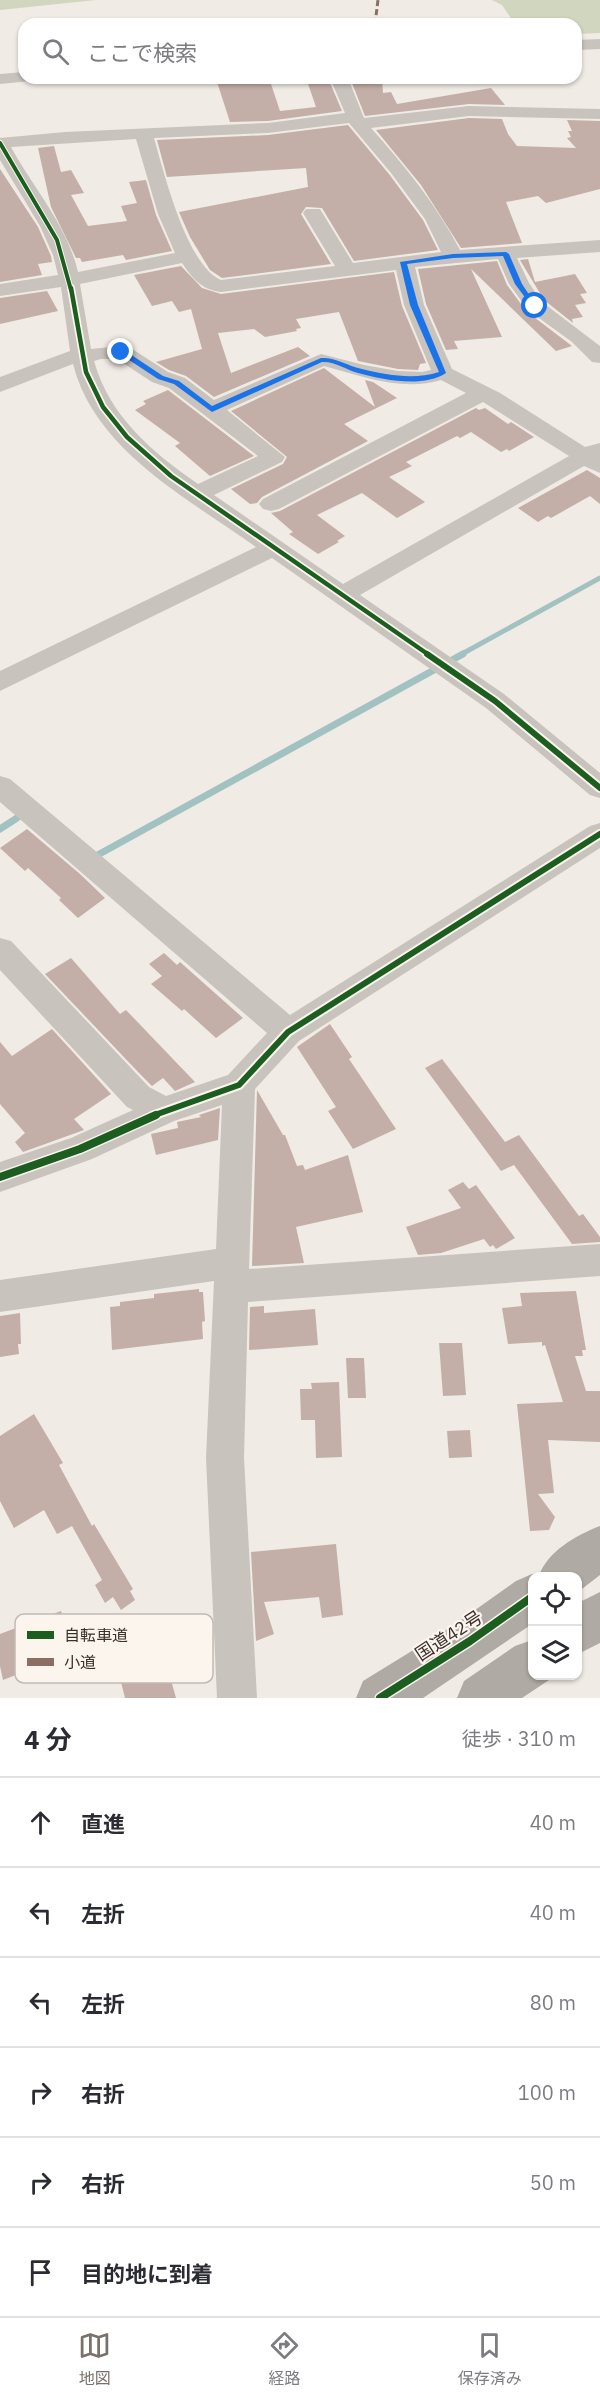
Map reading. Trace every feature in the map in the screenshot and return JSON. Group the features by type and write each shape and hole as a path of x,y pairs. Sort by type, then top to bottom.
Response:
{"highway":[{"path":"567,1572 600,1548"},
{"name":"国道42号","path":"380,1698 470,1641 528,1600"},
{"path":"582,1628 600,1615"},
{"path":"481,1698 528,1666"}],"street":[{"path":"582,45 600,44"},
{"path":"0,79 18,78"},
{"path":"341,84 356,120 398,169 428,211 453,256"},
{"path":"600,114 469,111 267,128 143,133 0,143 51,228 63,256 82,356 94,392 123,433 159,468 495,701 600,789"},
{"path":"143,133 164,206 188,255 203,277 211,284 221,287 453,256 600,246"},
{"path":"313,213 348,271"},
{"path":"506,254 519,284 535,306 579,338 600,357"},
{"path":"0,290 69,279 188,255"},
{"path":"404,262 414,305 443,373 483,393 595,457"},
{"path":"0,385 82,356 121,352 160,377 177,383 274,457 196,494"},
{"path":"212,409 321,360 398,378 423,379 443,373"},
{"path":"271,504 483,393"},
{"path":"342,595 595,457"},
{"path":"0,682 273,548"},
{"path":"0,786 288,1032"},
{"path":"5,1167 80,1149 164,1111 238,1085 288,1032 600,834"},
{"path":"0,950 138,1096 164,1111"},
{"path":"237,1698 225,1458 238,1085"},
{"path":"0,1296 232,1275 600,1260"}],"green space":[{"path":"0,0 96,0 0,10"},
{"path":"492,0 600,0 600,33 582,34 582,18 511,18 502,5"}],"building":[{"path":"218,84 271,84 280,111 316,107 308,84 331,84 342,111 268,121 230,122"},
{"path":"352,84 382,84 383,93 391,92 397,104 491,88 505,105 469,104 365,116"},
{"path":"469,118 502,119 508,134 517,146 576,148 567,138 571,137 568,131 572,131 567,120 600,121 600,189 546,203 538,196 506,202 522,243 461,248 421,185 376,130"},
{"path":"348,125 389,174 423,220 438,250 354,261 322,208 306,207 301,214 331,264 222,278 210,270 190,237 179,212 308,187 306,168 167,177 157,140 268,135"},
{"path":"54,146 61,172 71,170 84,193 71,195 88,226 127,221 121,206 137,203 129,182 146,180 156,215 172,251 126,260 123,255 82,262 80,258 76,258 51,207 38,148"},
{"path":"0,169 38,227 51,256 52,262 38,264 42,275 0,282"},
{"path":"528,259 535,282 575,274 587,293 580,294 586,303 575,305 583,317 572,319 573,323 544,300 520,260"},
{"path":"497,261 507,285 526,311 572,346 556,351 471,269 502,337 454,341 458,349 446,350 426,304 418,269"},
{"path":"181,266 202,288 221,294 394,272 402,306 426,363 420,364 418,370 398,369 358,361 339,312 296,319 301,328 296,329 297,331 265,337 254,329 218,333 231,373 298,347 310,356 214,397 186,376 156,362 202,349 191,309 179,312 172,301 152,306 134,275"},
{"path":"47,291 58,311 0,324 0,298"},
{"path":"324,368 375,407 365,380 373,382 397,398 344,424 368,441 262,497 257,503 250,504 231,489 283,464 287,457 231,411"},
{"path":"168,390 254,456 210,476 175,446 180,443 135,410 146,404 143,401"},
{"path":"476,408 479,410 485,408 508,424 511,422 534,437 509,451 507,449 501,452 471,432 460,438 457,436 406,462 412,466 389,477 425,502 397,518 362,493 317,515 345,536 318,554 289,534 293,532 271,513 280,511"},
{"path":"587,470 600,478 600,504 590,496 551,518 548,516 538,522 518,508"},
{"path":"27,829 105,898 78,918 59,900 61,898 28,868 25,871 0,848"},
{"path":"164,953 177,965 180,962 243,1018 216,1038 184,1009 182,1011 151,984 162,976 149,964"},
{"path":"71,958 120,1014 126,1010 195,1082 175,1091 163,1078 152,1086 140,1074 45,974"},
{"path":"330,1024 352,1057 349,1059 396,1129 353,1149 328,1111 336,1107 297,1047"},
{"path":"52,1029 111,1094 74,1119 84,1130 23,1152 15,1142 25,1133 0,1104 0,1042 12,1056"},
{"path":"442,1059 505,1142 519,1135 579,1216 583,1214 600,1237 600,1242 572,1244 514,1165 501,1171 425,1068"},
{"path":"257,1090 285,1135 297,1166 303,1165 305,1170 348,1155 363,1212 296,1227 304,1263 252,1266"},
{"path":"220,1108 218,1140 156,1155 151,1134 178,1128 177,1122 201,1117 199,1115"},
{"path":"463,1182 469,1189 476,1185 515,1238 496,1249 493,1245 490,1247 484,1239 441,1253 418,1255 406,1227 461,1208 448,1190"},
{"path":"199,1289 199,1292 203,1292 205,1321 202,1322 203,1339 112,1350 110,1307 120,1306 120,1302 154,1298 154,1294"},
{"path":"576,1291 586,1350 582,1350 583,1356 575,1356 586,1391 600,1391 600,1442 548,1440 554,1493 538,1494 555,1517 549,1530 530,1531 517,1404 563,1402 545,1345 542,1346 542,1342 508,1344 502,1308 522,1306 520,1293"},
{"path":"264,1306 264,1313 315,1309 318,1345 249,1350 250,1307"},
{"path":"20,1313 19,1354 0,1357 0,1316"},
{"path":"439,1343 462,1343 466,1395 443,1396"},
{"path":"346,1358 364,1358 366,1398 348,1398"},
{"path":"339,1382 342,1457 316,1458 315,1420 301,1420 300,1389 312,1389 311,1383"},
{"path":"34,1414 63,1463 59,1465 92,1526 94,1524 133,1589 130,1591 135,1600 121,1610 113,1597 105,1603 95,1585 102,1580 72,1526 57,1534 44,1510 14,1528 0,1501 0,1436"},
{"path":"470,1430 472,1457 449,1458 447,1431"},
{"path":"336,1544 343,1615 322,1618 319,1597 264,1602 274,1634 256,1641 251,1552"},
{"path":"15,1628 15,1675 3,1680 0,1666 0,1634"},
{"path":"121,1683 172,1683 176,1698 125,1698"}],"waterway":[{"path":"460,655 600,578"},
{"path":"94,857 463,654"},
{"path":"0,829 17,818"}],"marked path":[{"path":"376,18 378,0"}],"cycle path":[{"path":"0,143 57,240 69,279 86,372 103,407 127,437 171,476 495,701 600,788"},
{"path":"0,1177 80,1149 164,1111 239,1085 288,1032 600,834"},
{"path":"380,1698 470,1641 528,1600"}],"route":[{"path":"121,352 160,377 177,383 212,409 321,360 398,378 423,379 443,373 414,305 404,262 453,256 506,254 511,270 535,306"}]}
